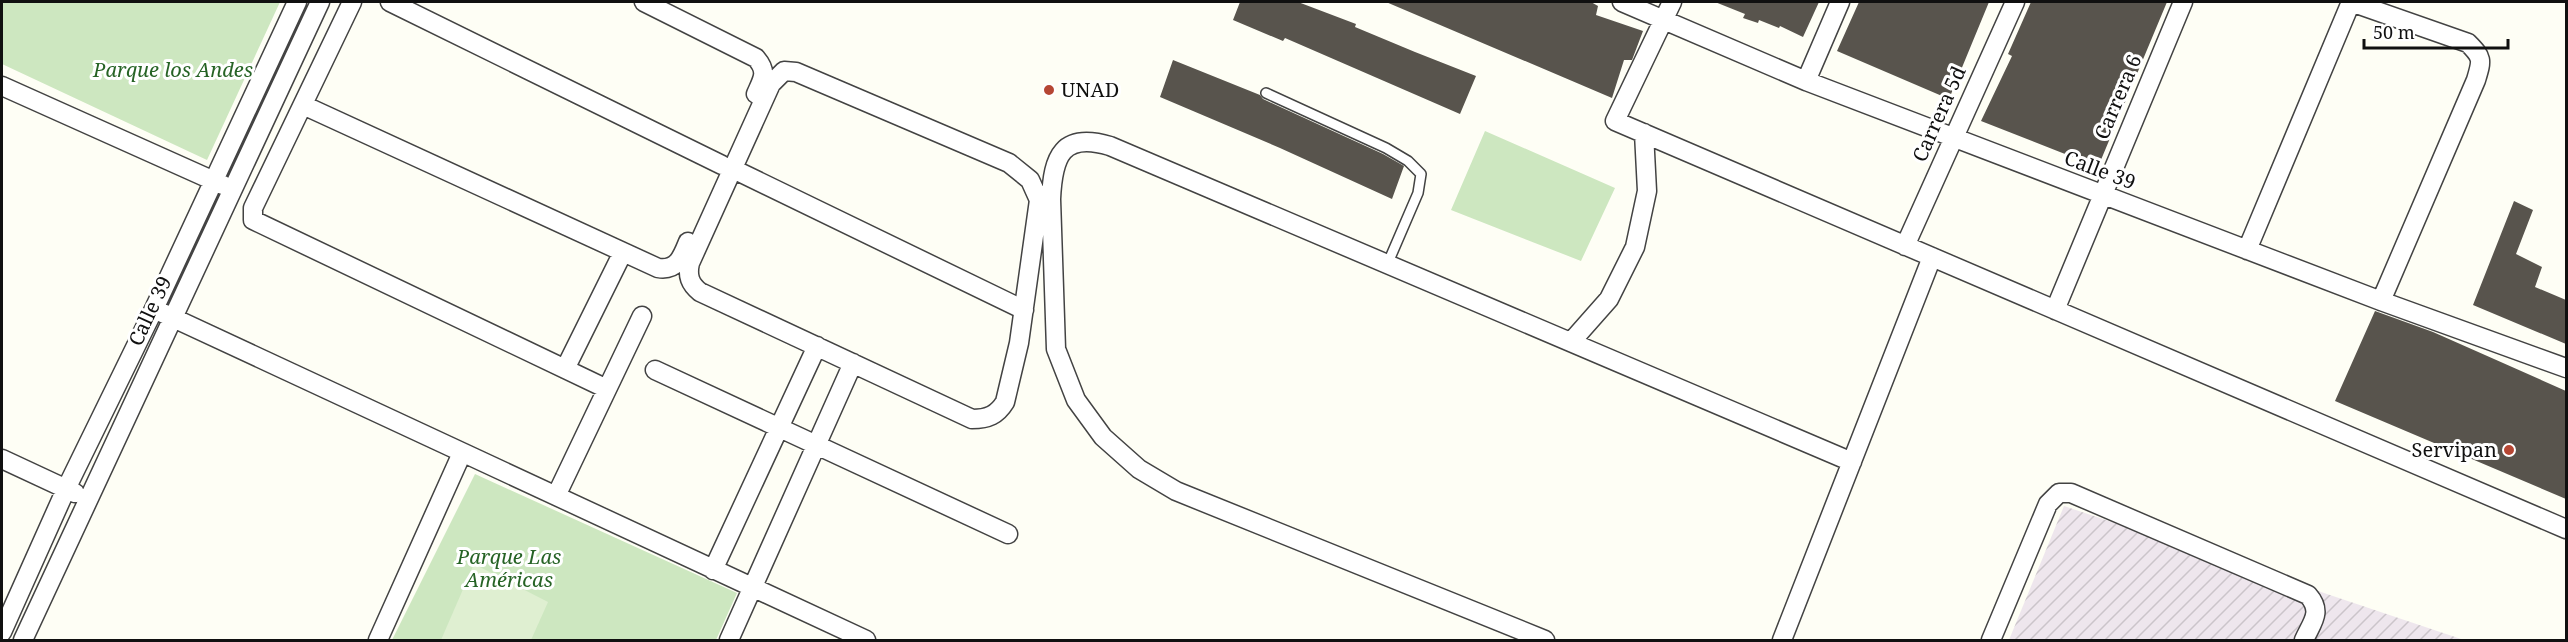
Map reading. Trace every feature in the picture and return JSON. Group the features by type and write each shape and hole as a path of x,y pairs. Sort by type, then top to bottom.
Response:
{"street":[{"name":"Calle 39","path":"2,632 66,489 154,309 297,2"},
{"name":"Calle 39","path":"22,640 320,2"},
{"path":"352,2 252,208 253,220 607,389"},
{"path":"390,2 1024,310"},
{"path":"303,105 657,268 672,267 683,252 728,167 771,84 784,71 796,72 1009,163 1030,180 1039,200 1019,343 1005,402 1000,410 991,417 972,419 700,292 693,286 689,277 690,262 728,167 760,85 764,76 763,67 756,58 644,2"},
{"name":"Calle 39","path":"1622,2 1806,81 2381,301 2566,368"},
{"path":"1672,2 1615,121 2566,529"},
{"path":"1806,81 1840,2"},
{"name":"Carrera 5d","path":"1905,246 2015,2"},
{"name":"Carrera 6","path":"2055,310 2183,2"},
{"path":"2247,250 2351,2 2468,43 2479,54 2481,62 2476,80 2381,301"},
{"path":"2,86 233,189"},
{"path":"1571,342 1609,299 1635,247 1647,191 1647,146 1644,133"},
{"path":"1545,640 1176,491 1138,469 1102,437 1076,400 1056,349 1051,199 1052,178 1058,156 1063,149 1074,142 1093,141 1110,146 1852,462"},
{"path":"565,369 623,252"},
{"path":"1782,640 1932,257"},
{"path":"154,309 866,640"},
{"path":"556,496 642,316"},
{"path":"713,570 817,346"},
{"path":"729,640 853,363"},
{"path":"655,370 1008,534"},
{"path":"378,640 462,453"},
{"path":"2,459 88,499"},
{"path":"1991,640 2048,504 2059,493 2071,493 2308,595 2316,603 2316,613 2304,640"}],"lane":[{"path":"1266,93 1386,148 1408,161 1422,174 1419,193 1386,265"}],"shaded area":[{"path":"2064,506 2464,640 2009,640"}],"green space":[{"name":"Parque los Andes","path":"2,2 280,2 207,160 2,64"},
{"path":"1485,131 1615,188 1581,261 1451,210"},
{"name":"Parque Las Américas","path":"475,474 737,593 716,640 392,640"},
{"path":"474,564 548,602 531,640 441,640"}],"building":[{"path":"1240,2 1298,2 1356,24 1355,27 1476,76 1460,114 1285,38 1283,41 1233,20"},
{"path":"1386,2 1591,2 1598,6 1596,15 1643,31 1632,60 1624,60 1612,98"},
{"path":"1715,2 1819,2 1803,37 1780,26 1779,28 1759,20 1758,23 1743,18 1745,14"},
{"path":"1859,2 1989,2 1949,99 1837,51"},
{"path":"2031,2 2167,2 2098,167 1981,121 2012,56 2008,54"},
{"path":"1173,60 1260,95 1263,99 1383,154 1404,166 1392,199 1160,97"},
{"path":"2514,201 2533,210 2516,254 2542,267 2535,287 2566,300 2566,344 2473,305"},
{"name":"Servipan","path":"2375,311 2433,332 2566,391 2566,499 2335,401"}],"place":[{"name":"UNAD","path":"1049,90"},
{"name":"Servipan","path":"2509,450"}]}
